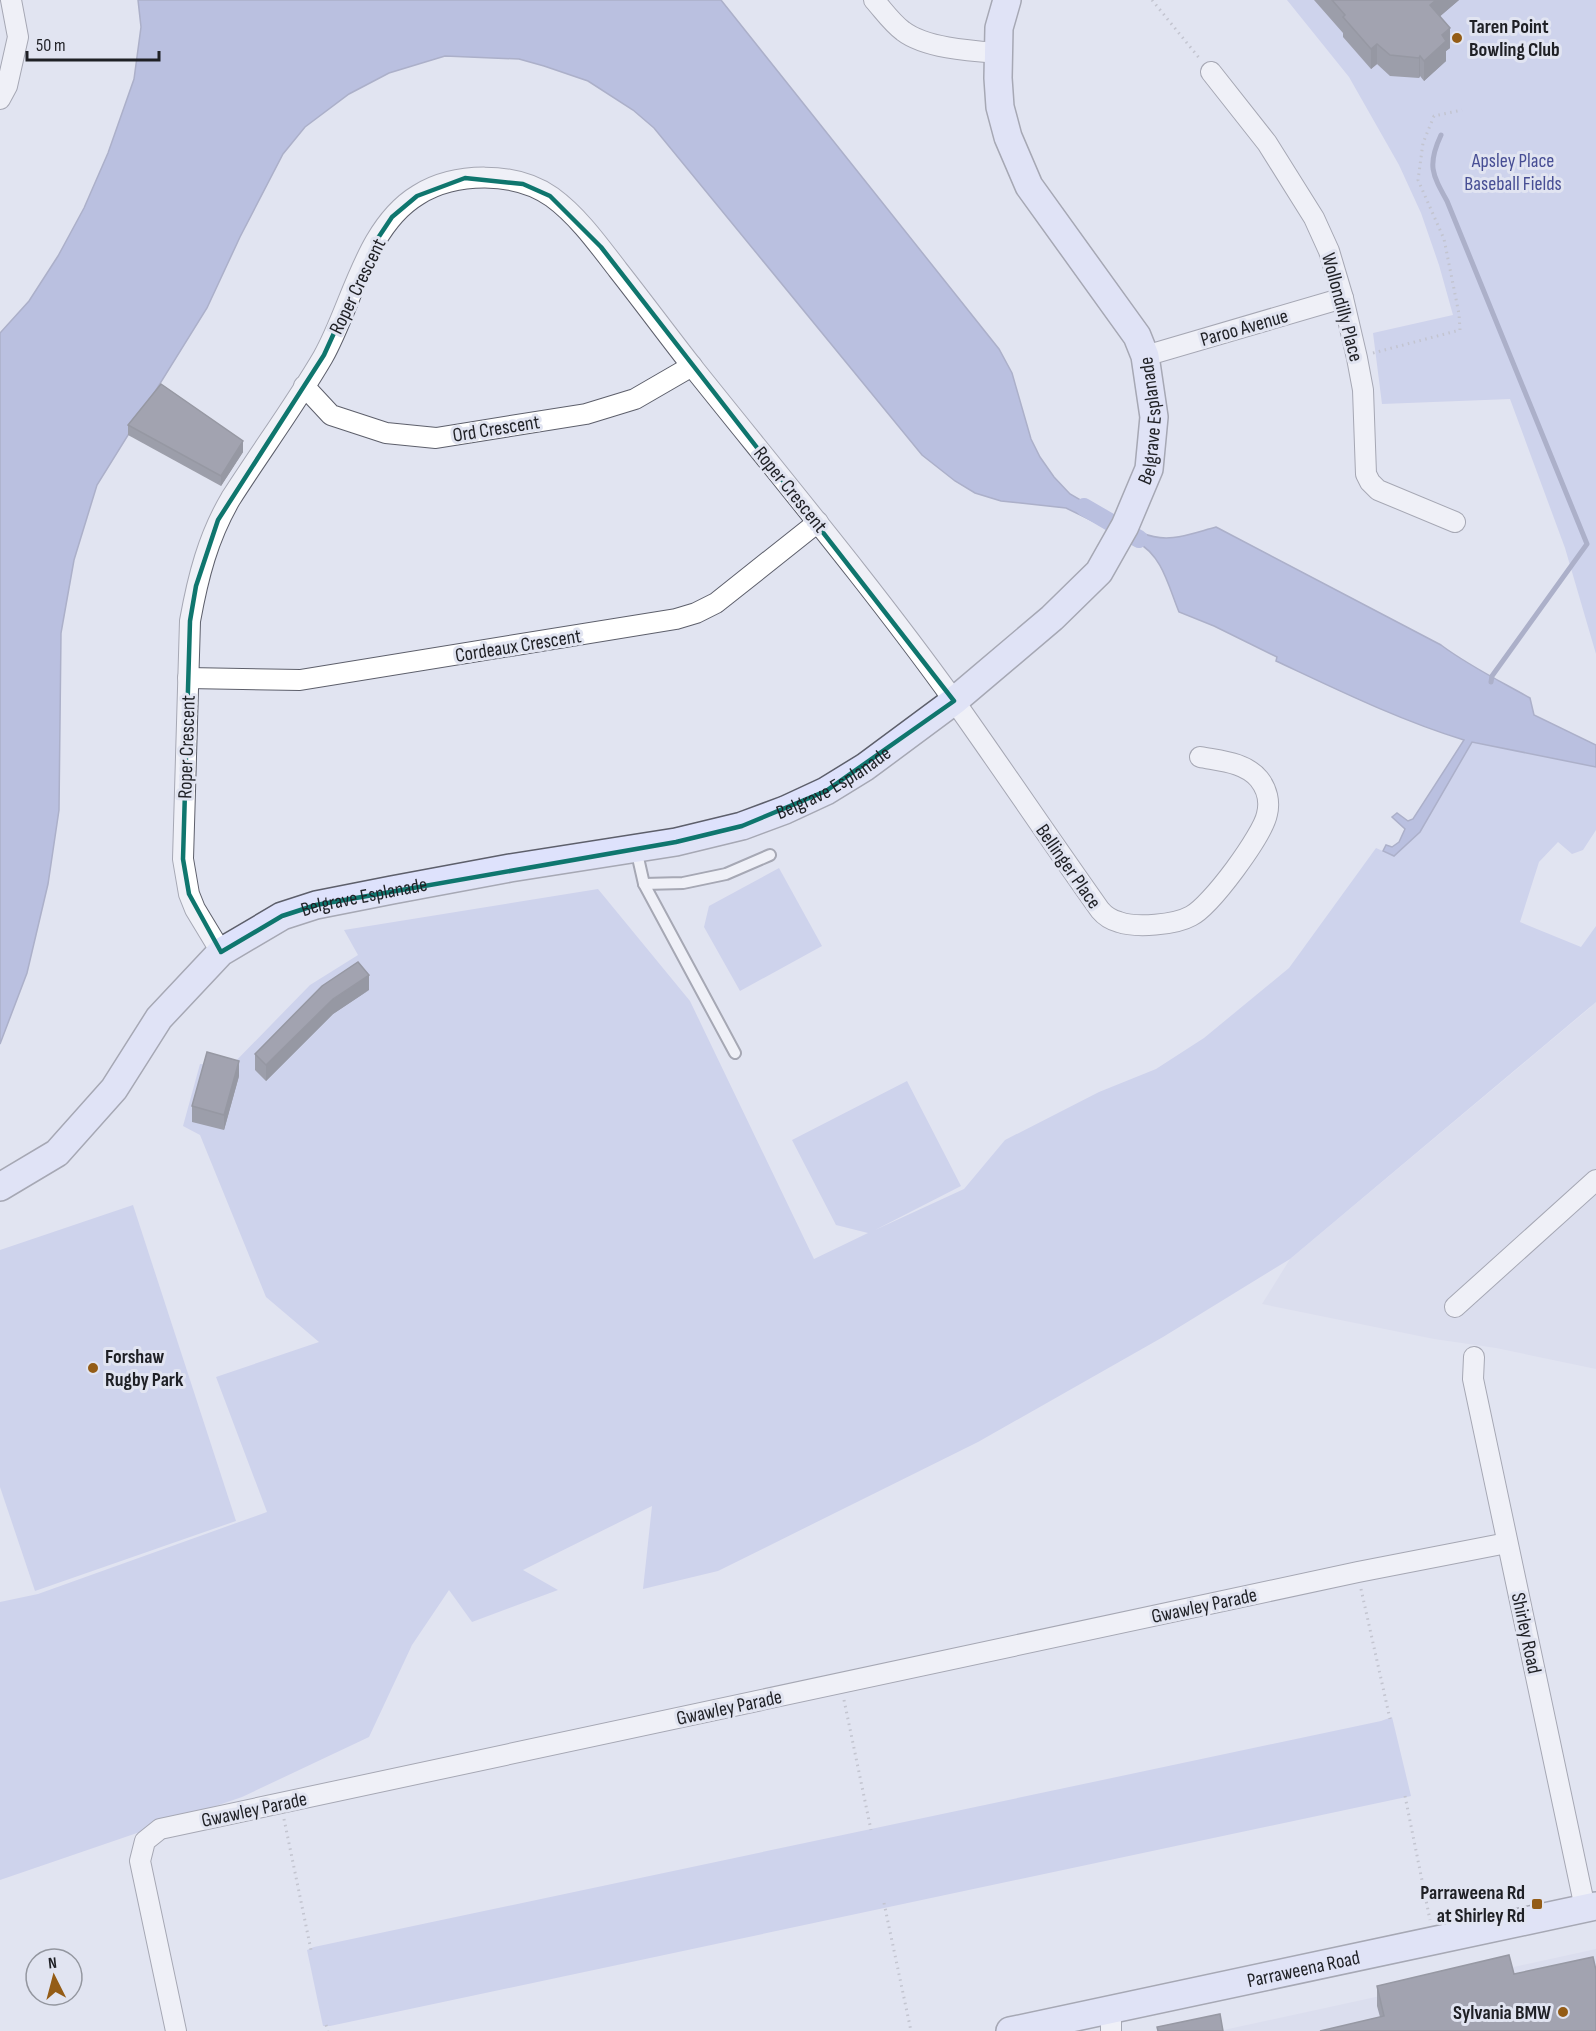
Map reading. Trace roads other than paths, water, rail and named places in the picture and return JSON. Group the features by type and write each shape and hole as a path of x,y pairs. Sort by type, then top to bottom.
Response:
{"street":[{"path":"0,99 7,86 18,38 11,0"},
{"path":"874,0 903,32 940,46 998,53"},
{"name":"Belgrave Esplanade","path":"0,1187 57,1153 114,1089 159,1018 221,952 282,916 316,905 510,868 676,842 731,828 785,810 826,791 865,766 954,701 1052,618 1099,572 1122,530 1149,469 1154,417 1145,356 1137,336 1026,178 1008,137 1000,106 998,53 999,28 1007,0"},
{"name":"Wollondilly Place","path":"1210,72 1267,142 1314,218 1329,251 1343,298 1363,390 1366,474 1370,483 1378,490 1455,522"},
{"name":"Roper Crescent","path":"221,952 195,909 189,894 183,859 190,621 196,586 206,551 218,520 324,355 376,241 392,218 417,196 441,185 465,178 494,178 524,184 550,196 575,218 601,247 692,366 818,522 954,701"},
{"name":"Paroo Avenue","path":"1145,356 1343,298"},
{"name":"Ord Crescent","path":"304,386 331,415 386,433 436,438 586,414 635,399 692,366"},
{"name":"Cordeaux Crescent","path":"188,678 300,680 676,619 696,613 716,603 818,522"},
{"name":"Bellinger Place","path":"954,701 1100,910 1116,922 1130,925 1176,921 1201,910 1232,874 1267,817 1269,806 1264,787 1250,771 1230,763 1200,757"},
{"path":"1455,1307 1596,1180"},
{"name":"Shirley Road","path":"1474,1357 1473,1379 1507,1542 1591,1907"},
{"name":"Gwawley Parade","path":"176,2031 140,1861 145,1841 160,1829 1507,1542"},
{"name":"Parraweena Road","path":"1010,2031 1111,2020 1434,1940 1591,1907"}],"lane":[{"path":"636,849 644,884 735,1053"},
{"path":"644,884 683,883 726,874 770,855"}],"waterway":[{"path":"1441,135 1434,154 1435,176 1587,544 1492,676 1491,682"},
{"path":"1084,507 1139,539"}],"place":[{"name":"Taren Point Bowling Club","path":"1457,38"},
{"name":"Forshaw Rugby Park","path":"93,1368"},
{"name":"Parraweena Rd at Shirley Rd","path":"1537,1904"},
{"name":"Sylvania BMW","path":"1563,2012"}],"park label":[{"name":"Apsley Place Baseball Fields","path":"1513,172"}]}
